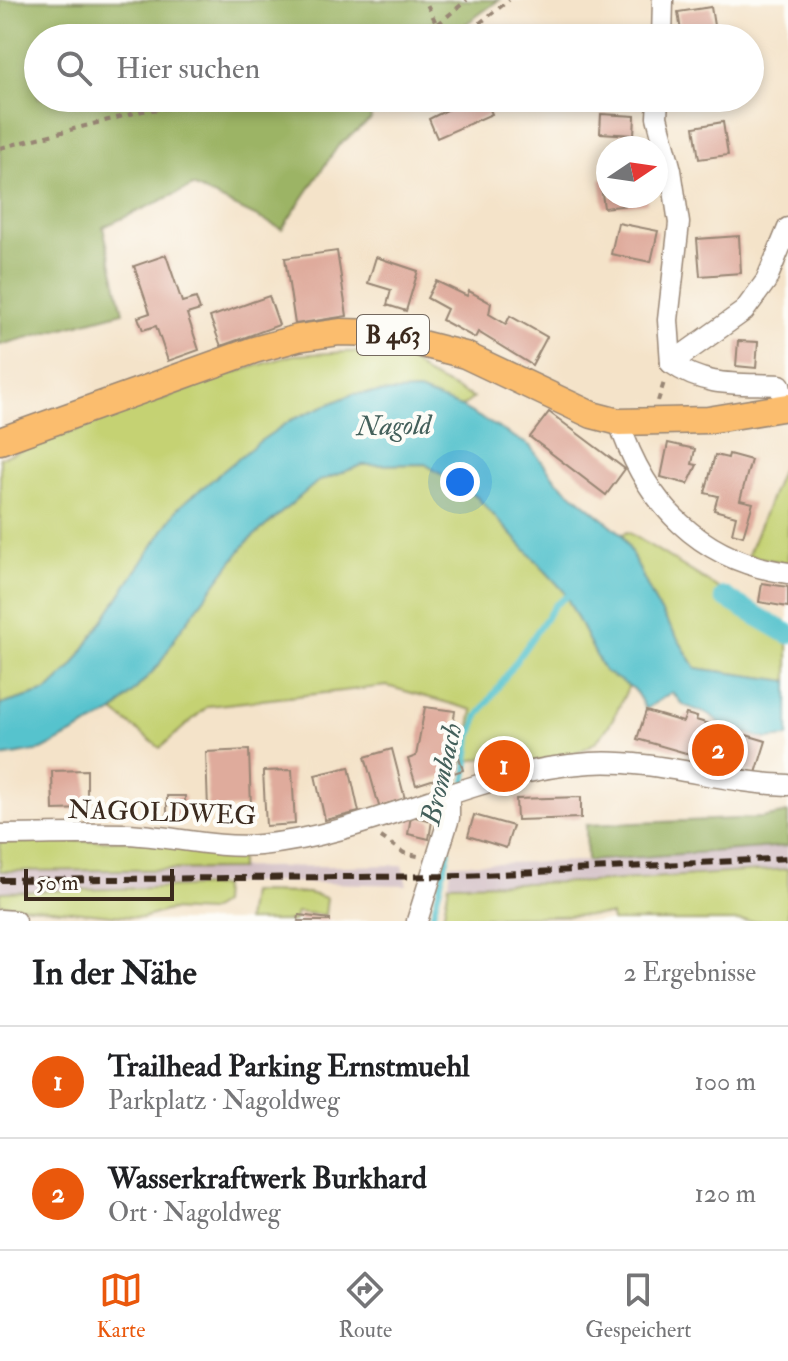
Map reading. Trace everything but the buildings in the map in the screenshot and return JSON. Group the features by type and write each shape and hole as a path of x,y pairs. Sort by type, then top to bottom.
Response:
{"main road":[{"name":"B 463","path":"0,441 254,350 298,338 340,332 379,333 451,350 592,415 619,422 645,424 708,420 785,396"}],"street":[{"path":"662,24 663,0"},
{"path":"657,112 679,223 668,320 671,363"},
{"path":"671,363 744,311 766,281 788,228"},
{"path":"671,363 691,377 785,396"},
{"path":"619,422 631,460 651,493 683,529 732,558 767,570 788,573"},
{"name":"NAGOLDWEG","path":"0,835 127,834 232,846 261,845 365,823 516,774 590,763 655,765 744,784 788,785"},
{"path":"417,921 459,791"},
{"path":"0,920 15,921"}],"path":[{"path":"425,0 437,24"},
{"path":"438,24 467,0"},
{"path":"479,24 509,0"},
{"path":"0,148 139,112"},
{"path":"645,424 656,405 671,363"},
{"path":"365,823 368,829 404,853 436,860"}],"shaded area":[{"path":"788,846 788,869 590,882 449,884 451,864 587,861"},
{"path":"402,865 407,885 281,882 0,892 0,871"}],"green space":[{"path":"0,0 499,0 466,24 24,24 24,112 370,112 371,119 338,146 282,229 193,186 103,227 123,312 0,345"},
{"path":"385,350 405,355 427,375 474,398 461,407 418,391 353,394 291,420 179,507 72,667 47,691 0,705 0,458 233,373 293,355"},
{"path":"788,453 788,564 748,555"},
{"path":"425,464 477,497 563,590 604,671 629,685 608,726 589,746 577,752 517,766 513,752 464,762 473,710 387,686 208,706 160,748 114,712 159,665 178,633 247,542 317,482 362,465"},
{"path":"628,532 723,591 720,602 788,642 788,681 696,668 655,602 622,534"},
{"path":"788,813 788,846 587,861 586,825 762,818"},
{"path":"147,840 240,855 240,869 0,871 0,842"},
{"path":"788,869 788,921 612,921 611,915 443,918 449,884 590,882"},
{"path":"222,886 221,904 208,912 169,910 142,918 0,904 0,892"},
{"path":"250,892 308,893 327,898 325,915 296,912 294,921 246,921"}],"water":[{"name":"Nagold","path":"418,391 461,407 530,446 557,481 622,534 655,602 696,668 788,681 788,737 767,739 723,727 711,715 683,705 672,692 646,709 634,689 604,671 563,590 477,497 425,464 362,465 317,482 247,542 178,633 159,665 114,712 42,750 0,757 0,705 47,691 72,667 179,507 256,444 291,420 353,394"}],"waterway":[{"name":"Brombach","path":"465,786 471,737 478,716 555,605 570,594"},
{"path":"724,597 788,634"},
{"name":"Brombach","path":"431,921 449,851"}],"railway":[{"path":"0,880 465,876 788,858"}],"place":[{"name":"Wasserkraftwerk Burkhard","path":"718,750"},
{"name":"Trailhead Parking Ernstmuehl","path":"504,766"}]}
